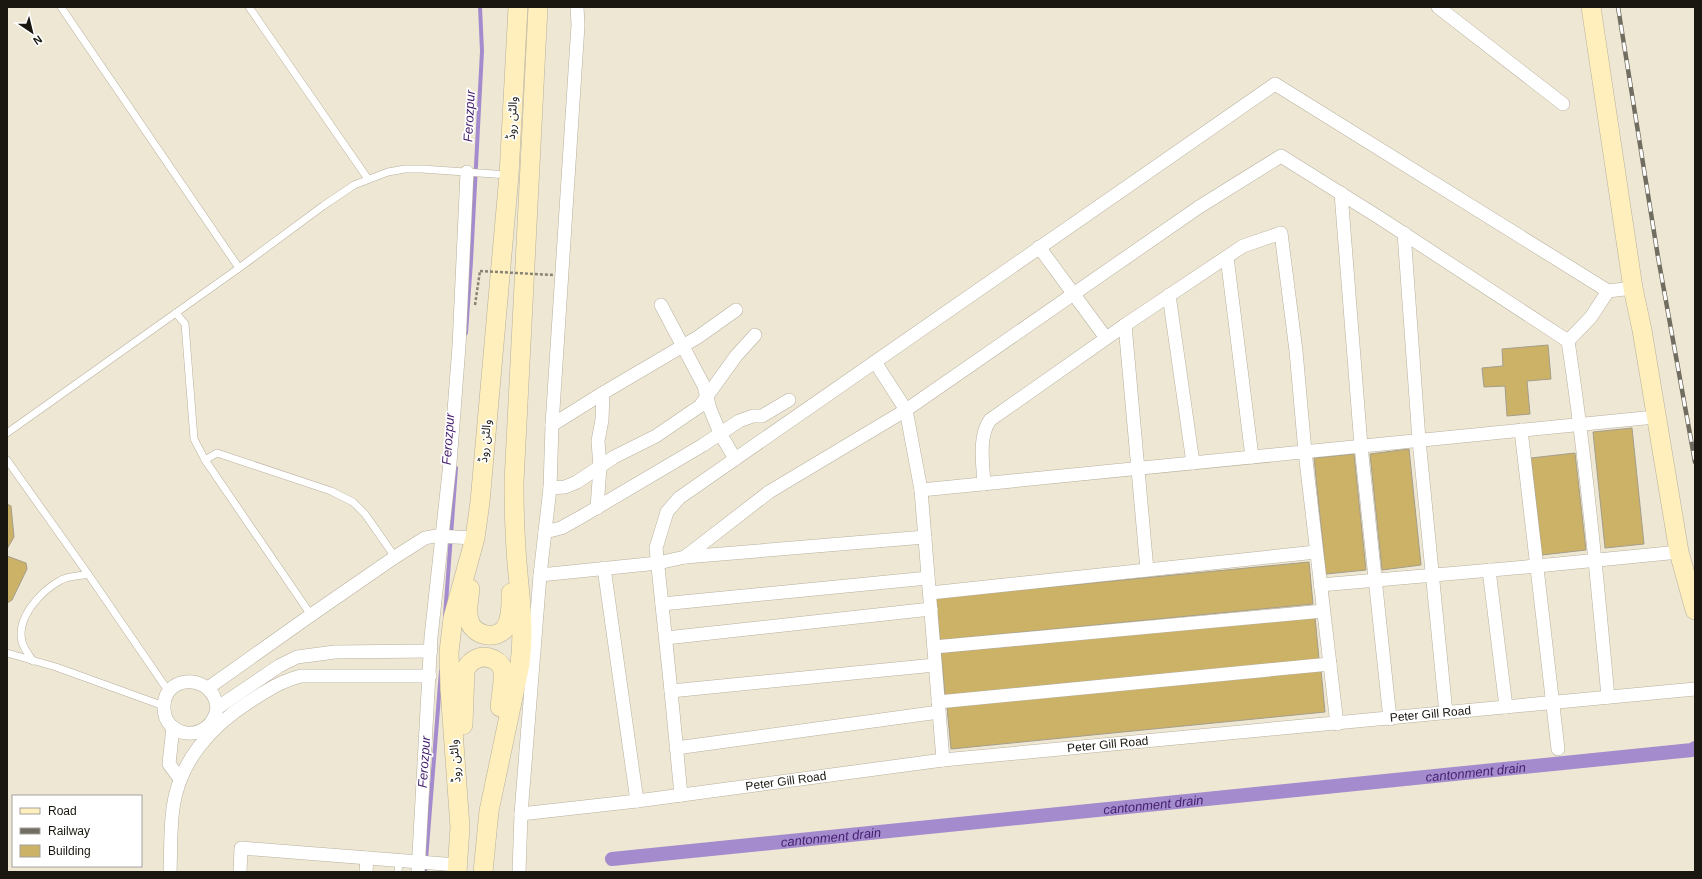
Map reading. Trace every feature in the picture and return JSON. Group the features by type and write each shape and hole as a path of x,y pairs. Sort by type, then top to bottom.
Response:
{"main road":[{"name":"والٹن روڈ","path":"457,869 460,827 450,689 449,652 453,618 475,538 480,502 509,175 518,7"},
{"name":"والٹن روڈ","path":"484,872 490,805 520,664 522,647 522,614 514,524 514,482 538,7"},
{"path":"1591,7 1633,288 1642,330 1655,417 1679,552 1695,610"},
{"path":"475,538 468,613 469,620 476,631 485,635 493,635 506,627 510,616 514,524"},
{"path":"460,827 465,670 470,663 483,657 497,661 503,671 490,805"}],"street":[{"path":"518,872 540,575 550,488 552,425 578,25 577,7"},
{"path":"1438,7 1563,104"},
{"path":"681,795 656,548 667,512 679,498 1274,84 1608,291 1633,288"},
{"path":"685,557 769,492 906,410 1199,208 1281,156 1404,233 1568,341 1581,424 1596,561 1608,697"},
{"path":"418,867 431,651 450,463 459,346 462,172"},
{"path":"1341,193 1361,446 1390,719"},
{"path":"984,484 983,440 987,423 990,420 1106,338 1228,257 1253,242 1281,233 1296,351 1304,452 1338,724"},
{"path":"1404,233 1419,440 1446,713"},
{"path":"1040,247 1106,338"},
{"path":"1228,257 1252,457"},
{"path":"1568,341 1591,317 1608,291"},
{"path":"1170,295 1193,463"},
{"path":"661,305 704,386 706,398 720,433 735,459"},
{"path":"552,425 698,337 736,310"},
{"path":"1125,325 1147,570"},
{"path":"550,488 565,487 577,482 614,457 656,436 700,406 736,356 754,335"},
{"path":"875,362 906,410 921,490 943,760"},
{"path":"597,508 600,467 598,440 602,420 603,393"},
{"path":"545,532 561,528 597,508 739,421 753,416 762,416 789,400"},
{"path":"921,490 1655,417"},
{"path":"1521,430 1558,749"},
{"path":"208,688 310,615 425,538 442,536 475,538"},
{"path":"540,575 658,563 685,557 925,537"},
{"path":"930,593 1316,552"},
{"path":"1320,585 1596,561 1679,552"},
{"path":"604,568 637,801"},
{"path":"1489,570 1506,707"},
{"path":"662,604 928,578"},
{"path":"666,638 931,609"},
{"path":"934,647 1323,611"},
{"path":"217,708 279,666 297,657 335,652 431,651"},
{"path":"676,748 939,707 1330,664"},
{"path":"671,691 935,665"},
{"path":"170,872 172,812 180,778 201,742 241,707 280,682 301,676 430,676"},
{"path":"192,681 201,683 208,688 214,697 217,708 214,720 206,728 195,733 183,733 173,727 166,718 164,706 169,692 179,684 192,681"},
{"name":"Peter Gill Road","path":"522,814 637,801 943,760 1338,724 1695,689"},
{"path":"173,727 169,764 180,778"},
{"path":"240,872 241,848 367,858 399,867 457,869"},
{"path":"366,872 367,858"}],"lane":[{"path":"61,7 239,268"},
{"path":"248,7 368,179"},
{"path":"7,433 354,185 388,172 405,169 487,172 509,175"},
{"path":"176,313 185,324 194,439 205,460 310,615"},
{"path":"205,460 217,453 330,491 353,502 365,514 395,557"},
{"path":"7,460 169,692"},
{"path":"32,660 24,648 22,641 22,632 29,610 40,596 62,580 88,574"},
{"path":"7,652 56,667 164,706"}],"path":[{"path":"475,308 480,271 553,275"}],"building":[{"path":"1548,345 1551,379 1527,381 1530,414 1507,416 1505,386 1484,387 1482,368 1503,366 1502,349"},
{"path":"1632,428 1644,544 1605,548 1593,432"},
{"path":"1409,449 1421,565 1382,570 1370,454"},
{"path":"1575,453 1586,550 1542,555 1531,458"},
{"path":"1354,454 1366,570 1326,574 1314,458"},
{"path":"7,504 11,506 14,537 7,549"},
{"path":"7,556 26,563 27,569 12,600 7,603"},
{"path":"1309,562 1313,604 940,640 936,598"},
{"path":"1315,617 1319,659 945,695 941,653"},
{"path":"1321,670 1325,712 951,749 947,707"}],"waterway":[{"name":"Ferozpur","path":"466,333 482,51 480,7"},
{"name":"Ferozpur","path":"445,616 456,468"},
{"name":"Ferozpur","path":"425,872 441,671"},
{"name":"cantonment drain","path":"612,859 1692,750 1695,748"}],"railway":[{"path":"1618,7 1658,257 1695,462"}]}
